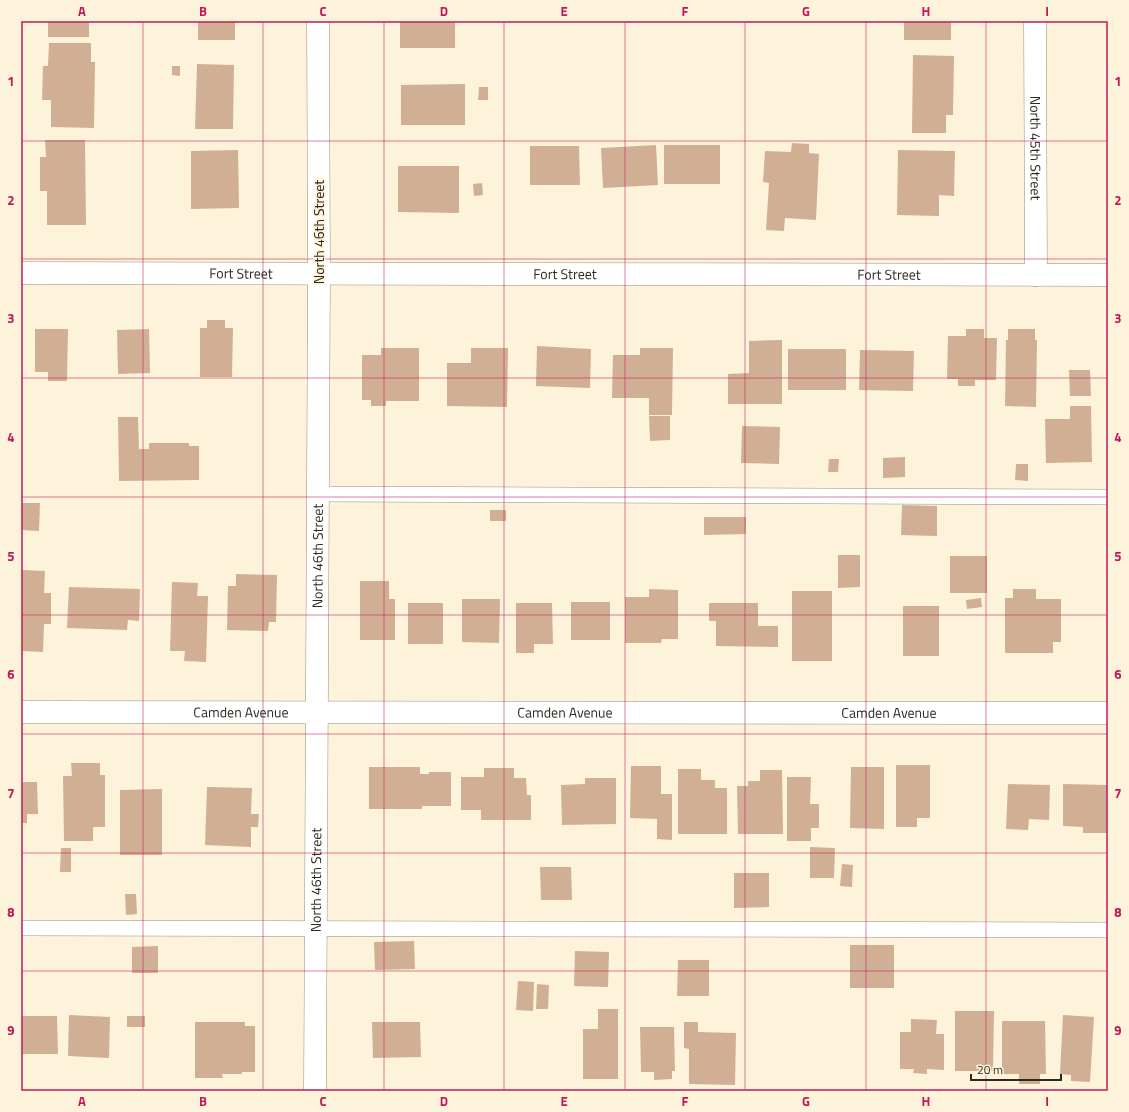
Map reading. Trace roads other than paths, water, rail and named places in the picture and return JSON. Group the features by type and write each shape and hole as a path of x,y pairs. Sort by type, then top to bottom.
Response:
{"street":[{"name":"North 46th Street","path":"315,1091 319,274 318,21"},
{"name":"North 45th Street","path":"1036,21 1036,275"},
{"name":"Fort Street","path":"21,273 1108,275"},
{"name":"Camden Avenue","path":"21,712 1108,713"}],"lane":[{"path":"318,494 1108,497"},
{"path":"21,928 1108,930"}]}
